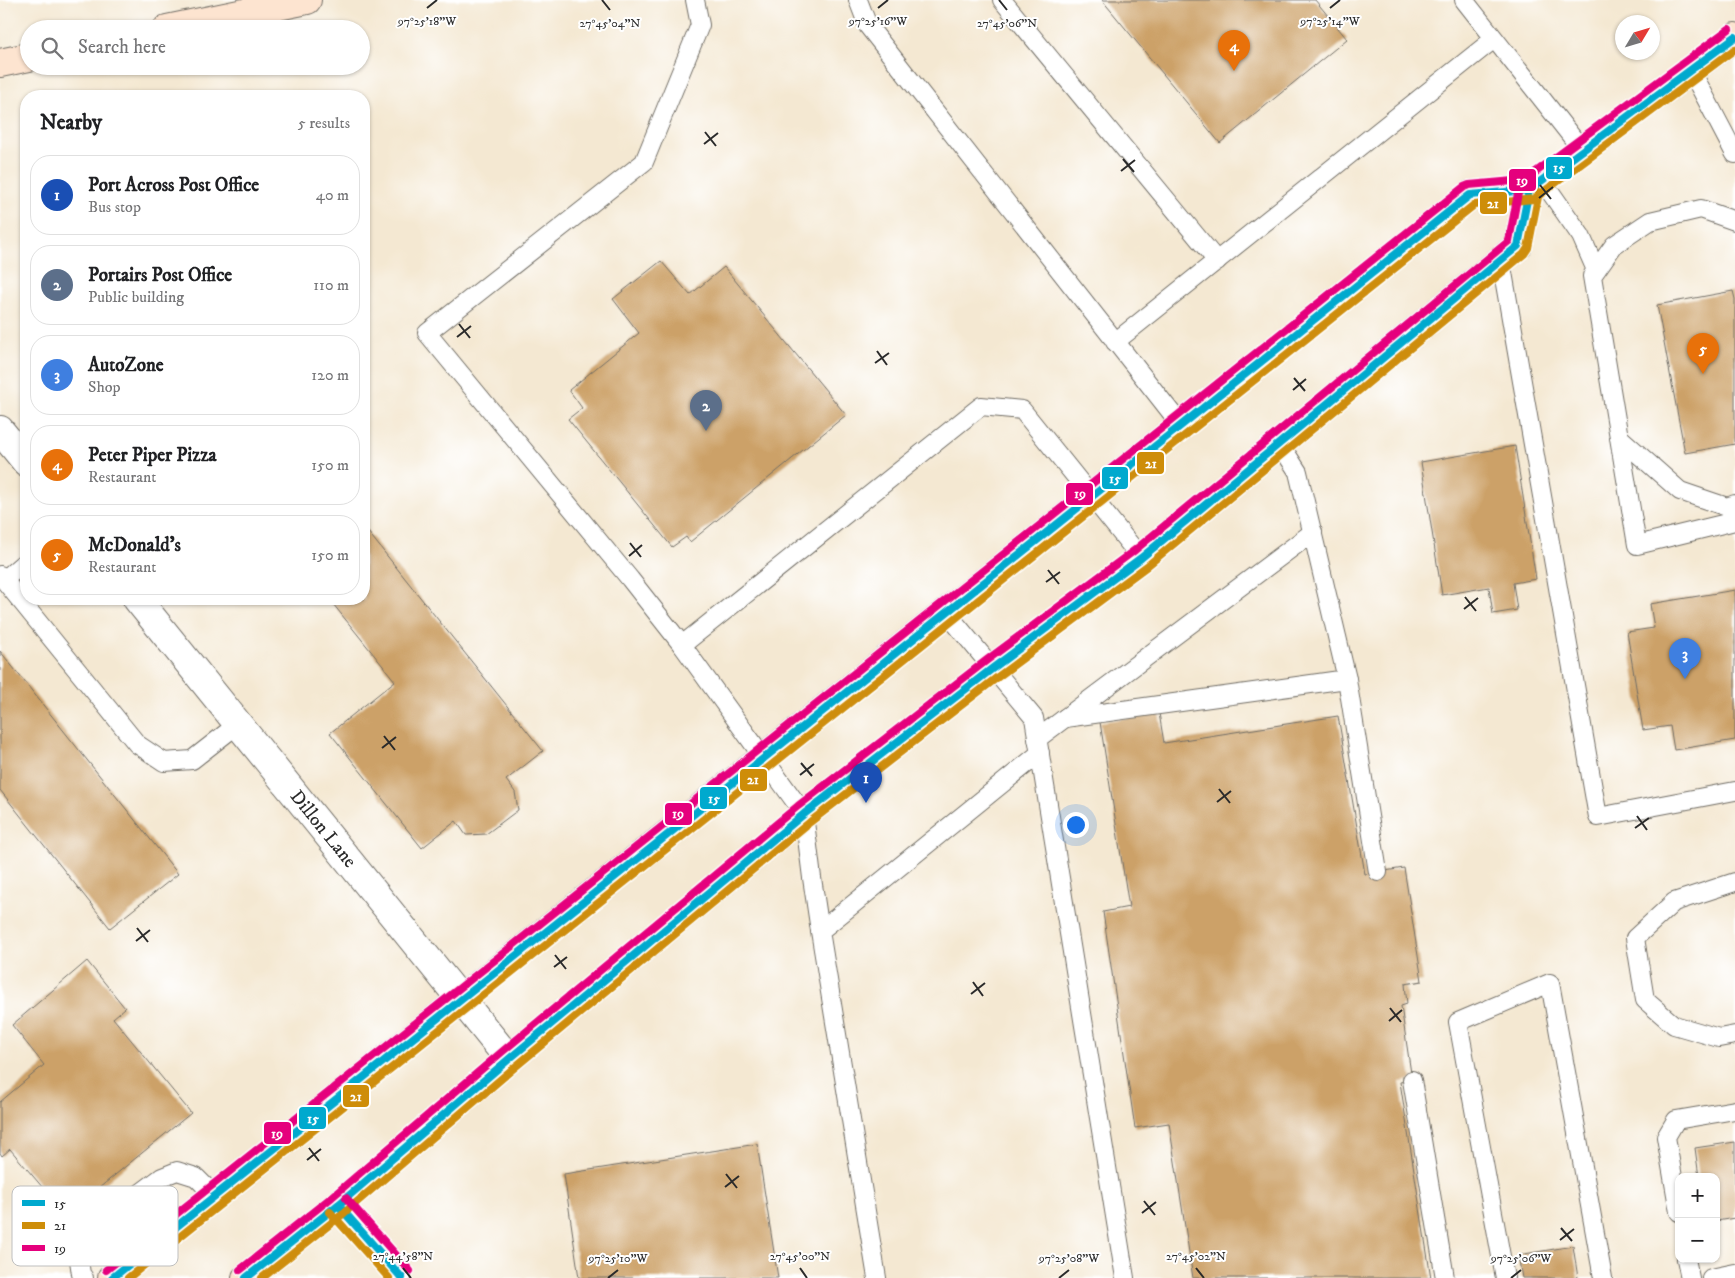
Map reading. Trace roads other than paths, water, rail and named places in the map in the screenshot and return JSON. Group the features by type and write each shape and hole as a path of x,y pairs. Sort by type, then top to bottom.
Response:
{"main road":[{"path":"210,20 307,0"},
{"path":"178,1225 460,998 1092,498 1470,195 1535,185 1735,37"},
{"path":"0,63 20,59"},
{"path":"246,1278 338,1205 509,1059 804,814 993,668 1140,558 1518,246 1535,185"},
{"path":"112,1278 127,1266"}],"street":[{"path":"0,430 20,455"},
{"name":"Dillon Lane","path":"142,605 509,1059"}],"lane":[{"path":"695,0 700,25 644,162 427,333 630,579 682,645 804,814 820,931 877,1278"},
{"path":"858,0 868,26 1181,425"},
{"path":"1002,0 1216,261"},
{"path":"1464,0 1583,151"},
{"path":"1116,342 1494,39"},
{"path":"1691,70 1735,154"},
{"path":"1535,185 1582,236 1596,270"},
{"path":"1735,221 1701,209 1650,221 1614,245 1592,276 1637,545 1735,521"},
{"path":"1500,260 1598,816 1735,791"},
{"path":"682,645 981,406 1022,410 1140,558"},
{"path":"1619,437 1680,491 1727,507 1735,504"},
{"path":"1280,444 1298,472 1348,679 1378,872"},
{"path":"820,931 1038,746 1065,718 1313,532"},
{"path":"20,565 2,577 20,599"},
{"path":"25,605 137,744 164,762 192,760 238,724"},
{"path":"946,612 1034,718 1125,1278"},
{"path":"1065,718 1348,679"},
{"path":"1735,882 1674,902 1635,938 1645,1000 1674,1025 1719,1038 1735,1035"},
{"path":"1505,1278 1458,1022 1550,983 1603,1278"},
{"path":"1412,1080 1445,1278"},
{"path":"1675,1189 1666,1137 1676,1120 1735,1110"},
{"path":"150,1186 162,1177 177,1171 196,1177 215,1196"},
{"path":"338,1205 402,1278"},
{"path":"1687,1263 1690,1278"},
{"path":"80,1266 81,1274 84,1278"},
{"path":"1711,1278 1735,1273"}],"place":[{"name":"Peter Piper Pizza","path":"1234,71"},
{"name":"McDonald's","path":"1703,374"},
{"name":"Portairs Post Office","path":"706,431"},
{"name":"AutoZone","path":"1685,679"},
{"name":"Port Across Post Office","path":"866,803"}]}
